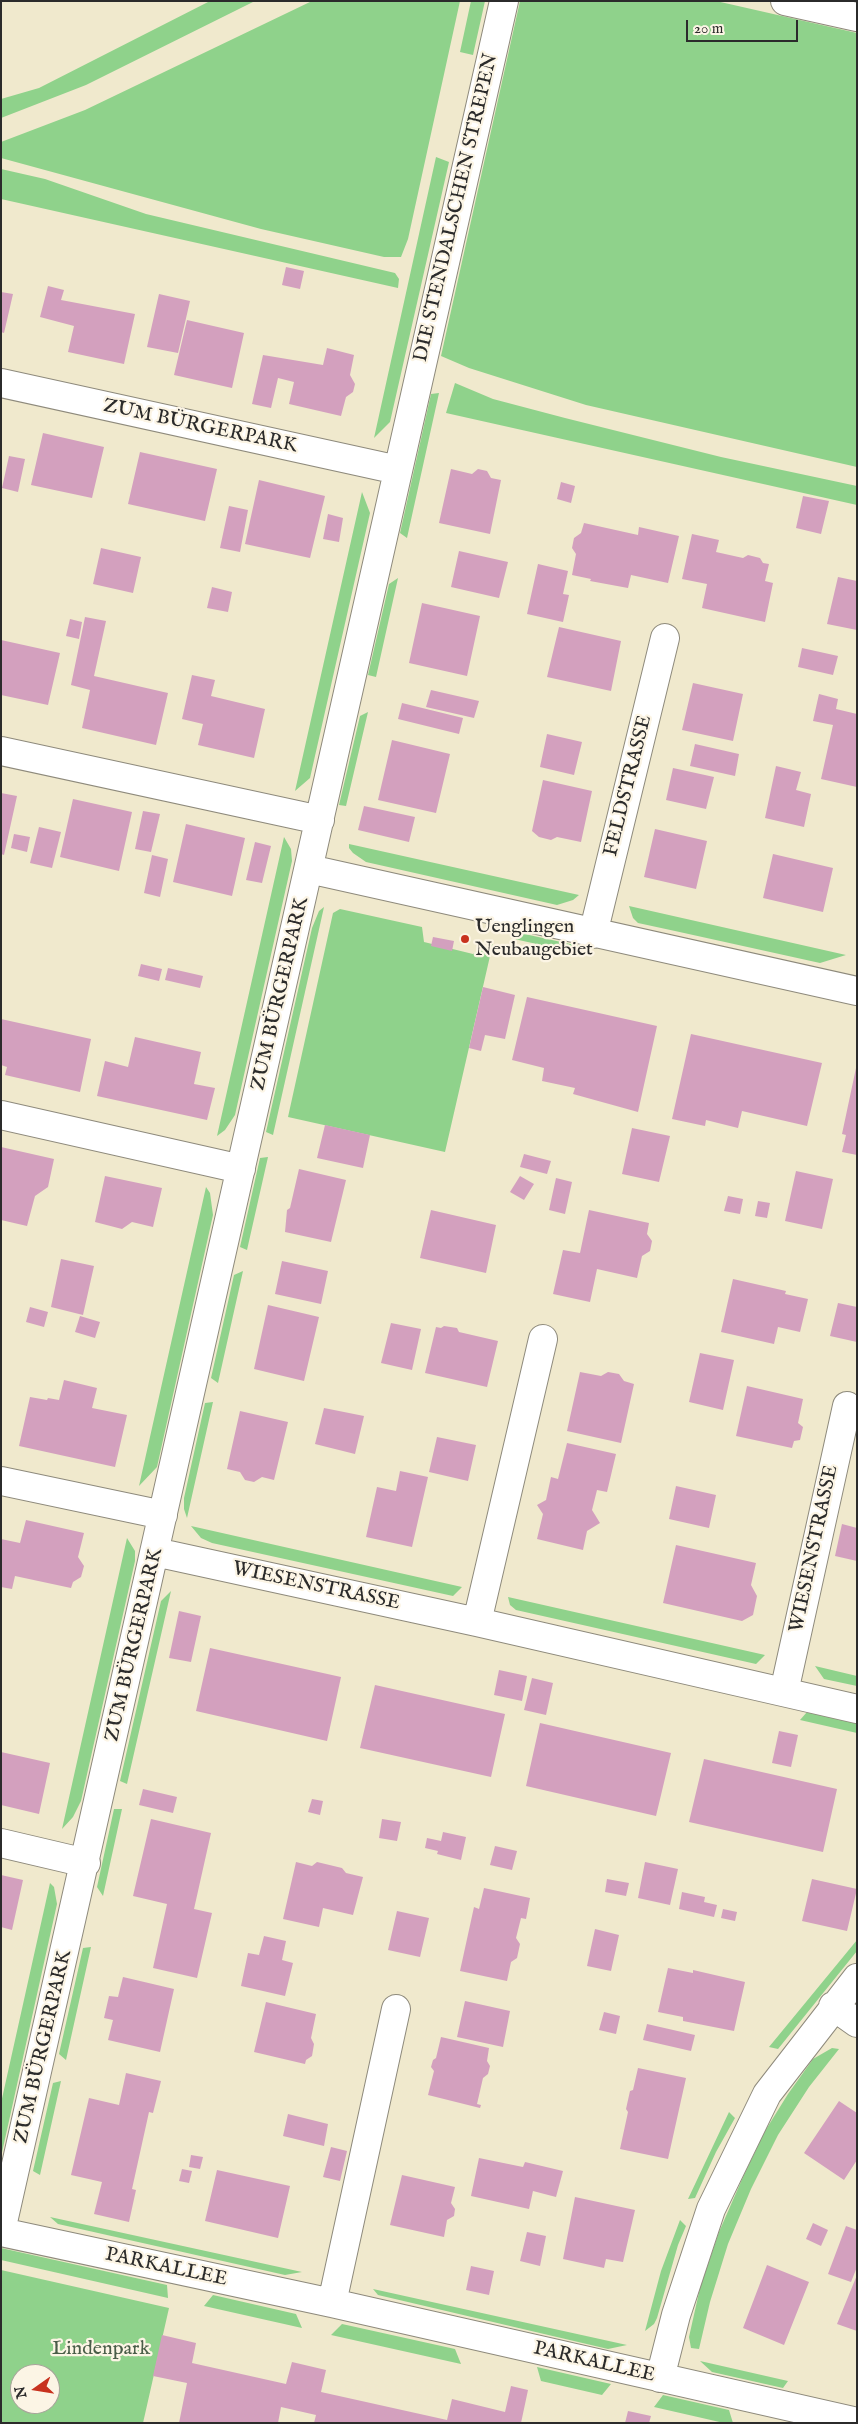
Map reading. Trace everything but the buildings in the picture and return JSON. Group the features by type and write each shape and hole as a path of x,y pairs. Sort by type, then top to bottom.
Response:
{"street":[{"name":"DIE STENDALSCHEN STREPEN","path":"411,414 504,1"},
{"path":"785,1 857,17"},
{"name":"ZUM BÜRGERPARK","path":"1,383 398,470"},
{"name":"ZUM BÜRGERPARK","path":"1,2232 86,1863 411,414"},
{"name":"FELDSTRASSE","path":"594,934 665,638"},
{"path":"1,751 320,820"},
{"path":"309,869 594,934 857,991"},
{"path":"1,1115 241,1169"},
{"path":"477,1622 543,1339"},
{"name":"WIESENSTRASSE","path":"784,1692 847,1406"},
{"path":"1,1481 164,1515"},
{"name":"WIESENSTRASSE","path":"155,1552 477,1622 857,1709"},
{"path":"1,1843 86,1863"},
{"path":"660,2378 676,2315 711,2209 767,2094 833,2006 857,1978"},
{"path":"833,2006 857,2023"},
{"path":"332,2303 396,2009"},
{"name":"PARKALLEE","path":"1,2232 332,2303 857,2422"}],"green space":[{"path":"210,1 255,1 86,85 1,118 1,99 39,88"},
{"path":"312,1 460,1 408,239 401,257 384,257 261,229 1,158 1,142 85,110"},
{"path":"471,1 485,1 473,55 460,52"},
{"path":"520,1 716,1 857,33 857,467 586,405 469,368 441,356"},
{"path":"436,157 449,162 390,422 374,438"},
{"path":"1,169 45,179 146,214 395,273 399,279 398,288 1,199"},
{"path":"455,383 493,399 565,418 721,457 857,486 857,505 446,413"},
{"path":"439,393 407,538 400,533 431,394"},
{"path":"362,492 370,513 310,778 295,791"},
{"path":"398,578 376,677 368,675 389,584"},
{"path":"368,712 346,806 339,805 360,716"},
{"path":"284,837 291,849 292,861 235,1115 225,1130 217,1136"},
{"path":"349,844 579,895 573,900 557,905 366,862 353,853 349,848"},
{"path":"629,906 846,955 820,963 638,923 633,918"},
{"path":"324,907 273,1135 266,1132 312,928 319,911"},
{"path":"340,909 422,927 424,942 473,954 493,943 445,1152 288,1117 333,913"},
{"path":"520,933 584,947 587,955 514,939"},
{"path":"268,1157 247,1250 240,1247 260,1158"},
{"path":"206,1187 210,1193 213,1215 157,1467 139,1486"},
{"path":"243,1271 218,1383 211,1378 234,1275"},
{"path":"213,1402 187,1518 184,1509 184,1498 205,1403"},
{"path":"191,1526 462,1587 453,1596 212,1543 201,1538"},
{"path":"127,1538 135,1551 135,1561 81,1801 73,1817 62,1829"},
{"path":"171,1591 127,1784 120,1781 161,1601"},
{"path":"508,1597 765,1655 756,1664 516,1610 510,1605"},
{"path":"815,1666 857,1676 857,1686 824,1679"},
{"path":"807,1712 857,1723 857,1733 800,1720"},
{"path":"114,1809 122,1809 103,1896 97,1887"},
{"path":"50,1883 54,1887 57,1904 1,2157 1,2103"},
{"path":"857,1940 857,1951 778,2049 769,2047"},
{"path":"91,1947 66,2060 59,2054 83,1948"},
{"path":"832,2048 839,2049 809,2087 778,2135 751,2189 728,2244 710,2302 699,2349 691,2348 689,2337 700,2288 719,2232 743,2177 765,2131 788,2094 813,2059"},
{"path":"61,2081 40,2175 33,2171 53,2083"},
{"path":"729,2112 735,2118 716,2152 695,2198 688,2199"},
{"path":"50,2217 302,2272 285,2275 58,2224"},
{"path":"680,2220 686,2226 678,2245 657,2318 654,2324 645,2331 661,2271"},
{"path":"1,2248 167,2285 168,2298 1,2260"},
{"name":"Lindenpark","path":"1,2270 169,2308 143,2423 1,2423"},
{"path":"373,2289 627,2345 608,2349 378,2295"},
{"path":"213,2295 296,2314 302,2328 204,2306"},
{"path":"342,2324 455,2349 461,2364 331,2335"},
{"path":"700,2361 788,2381 783,2388 712,2372"},
{"path":"537,2367 611,2384 602,2395 541,2381"},
{"path":"663,2395 729,2410 733,2423 724,2423 654,2407"}],"place":[{"name":"Uenglingen Neubaugebiet","path":"465,939"}]}
